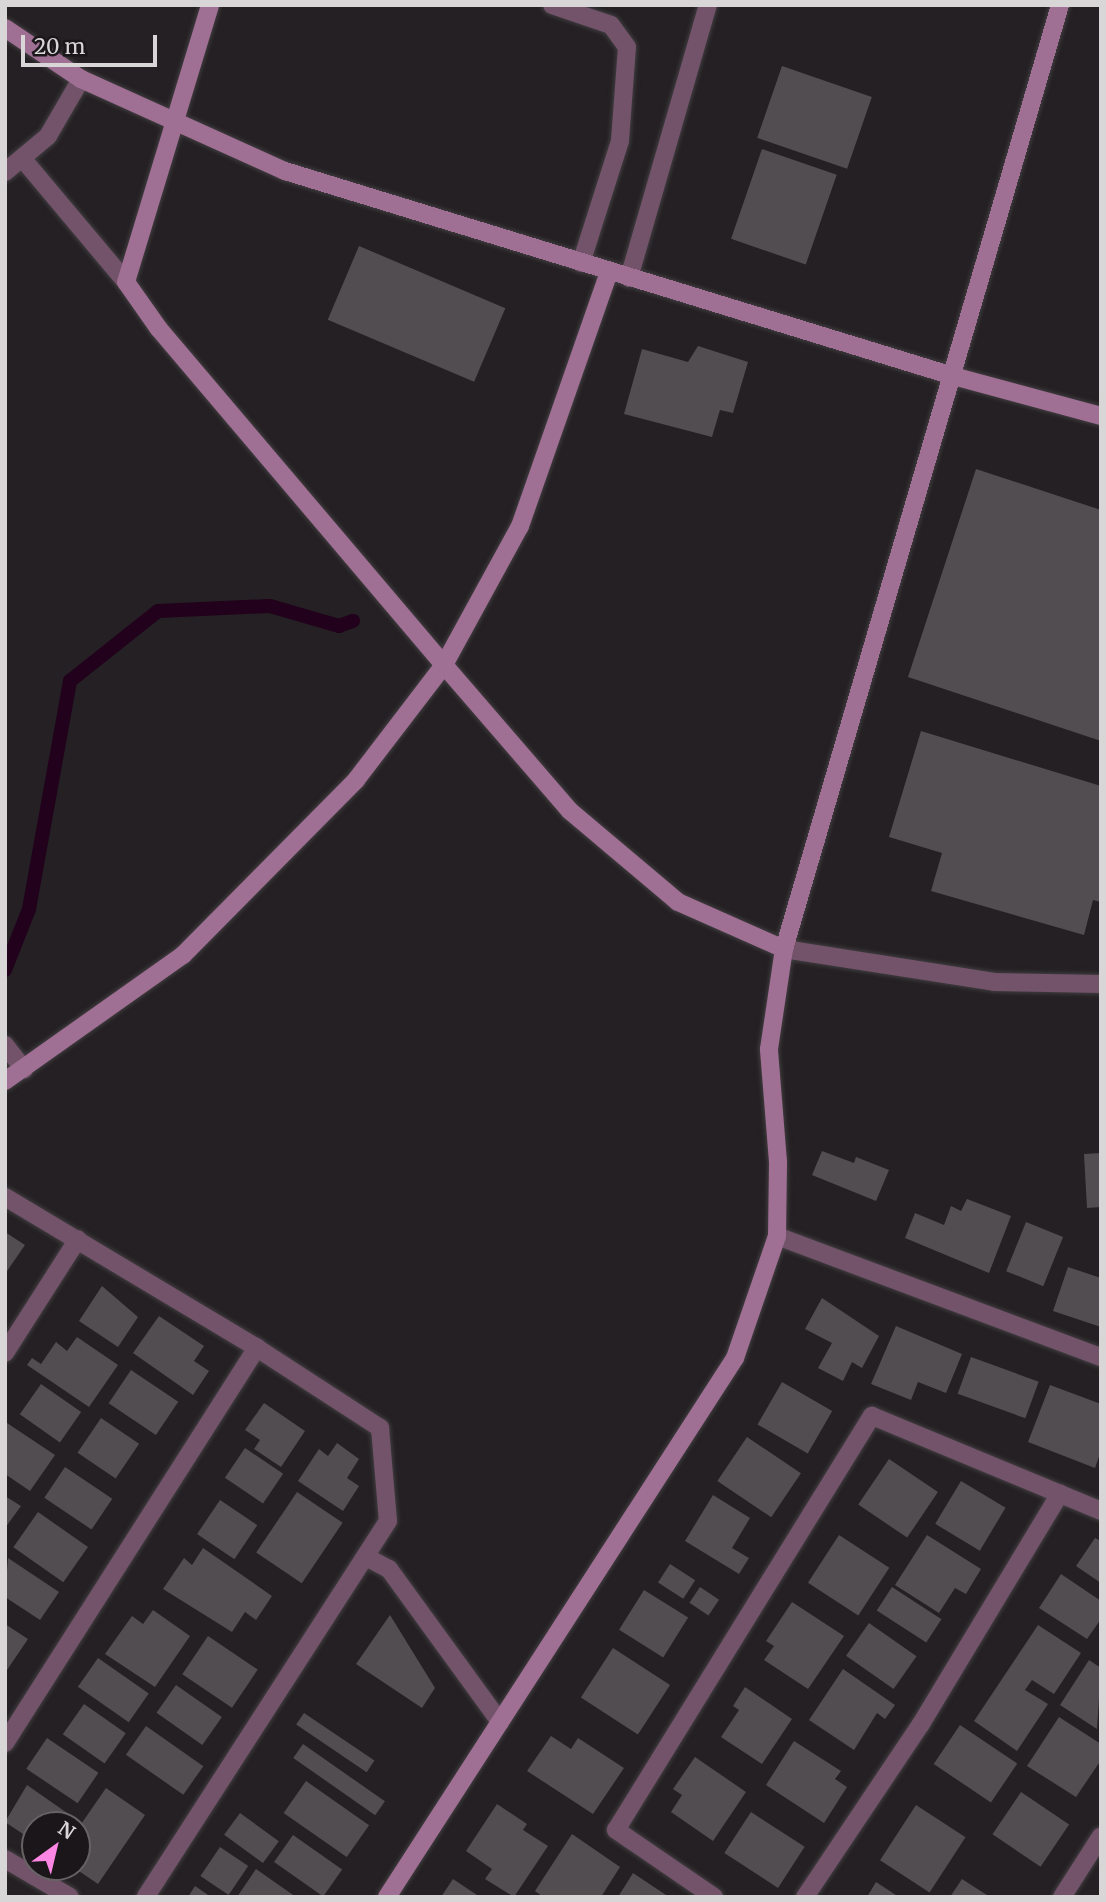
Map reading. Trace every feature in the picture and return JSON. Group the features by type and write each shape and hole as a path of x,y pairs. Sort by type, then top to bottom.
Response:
{"street":[{"path":"126,282 210,5"},
{"path":"552,5 611,25 626,47 620,141 581,263"},
{"path":"629,278 708,5"},
{"path":"387,1897 735,1358 777,1236 778,1162 769,1049 784,949 1060,5"},
{"path":"5,28 81,79 285,170 953,376 1101,416"},
{"path":"5,172 48,136 81,79"},
{"path":"22,158 126,282 159,329 570,811 678,902 784,949 994,982 1101,984"},
{"path":"5,1081 183,955 356,779 444,665 520,526 609,272"},
{"path":"5,1045 24,1069"},
{"path":"5,1197 257,1348 380,1428 388,1521 368,1558 146,1897"},
{"path":"777,1236 1101,1357"},
{"path":"5,1353 78,1239"},
{"path":"5,1742 257,1348"},
{"path":"714,1897 616,1830 872,1416 1101,1511"},
{"path":"805,1897 920,1724 1060,1494"},
{"path":"368,1558 390,1569 500,1722"},
{"path":"1062,1897 1101,1836"},
{"path":"5,1859 70,1897"}],"building":[{"path":"782,66 872,97 847,169 757,138"},
{"path":"762,149 837,175 806,265 731,239"},
{"path":"359,246 505,308 474,382 328,320"},
{"path":"698,346 748,362 733,413 720,410 712,437 624,414 642,349 688,362"},
{"path":"976,469 1101,510 1101,741 908,677"},
{"path":"921,731 1101,786 1101,902 1093,900 1084,935 931,891 942,853 889,837"},
{"path":"822,1151 854,1163 856,1157 889,1170 876,1201 812,1175"},
{"path":"1101,1153 1101,1207 1087,1208 1084,1154"},
{"path":"967,1199 1011,1216 989,1273 905,1238 915,1213 944,1225 951,1206 961,1211"},
{"path":"1026,1222 1063,1237 1043,1286 1006,1271"},
{"path":"5,1232 25,1245 5,1274"},
{"path":"1068,1267 1101,1278 1101,1327 1053,1311"},
{"path":"102,1286 138,1317 118,1347 79,1321"},
{"path":"822,1298 879,1336 862,1368 852,1362 843,1381 818,1368 832,1343 805,1329"},
{"path":"159,1316 204,1346 194,1361 209,1371 193,1395 133,1353"},
{"path":"896,1326 962,1354 946,1393 918,1382 911,1400 871,1384"},
{"path":"77,1337 118,1365 89,1407 27,1365 32,1358 41,1364 56,1342 67,1351"},
{"path":"971,1357 1039,1382 1025,1418 958,1394"},
{"path":"131,1370 178,1402 156,1435 109,1403"},
{"path":"782,1382 832,1411 808,1453 758,1424"},
{"path":"41,1384 81,1412 60,1442 20,1414"},
{"path":"1050,1385 1101,1404 1101,1451 1095,1468 1028,1442"},
{"path":"264,1403 305,1431 281,1467 254,1449 260,1440 245,1430"},
{"path":"101,1418 139,1444 116,1479 78,1453"},
{"path":"7,1423 55,1455 30,1491 5,1474"},
{"path":"747,1437 801,1473 771,1517 717,1481"},
{"path":"337,1443 359,1459 347,1478 359,1486 343,1511 298,1481 319,1449 328,1456"},
{"path":"245,1448 283,1474 263,1504 225,1478"},
{"path":"889,1459 938,1492 907,1538 858,1505"},
{"path":"65,1467 112,1499 92,1530 44,1498"},
{"path":"961,1481 1006,1508 980,1551 935,1524"},
{"path":"297,1492 343,1523 302,1583 256,1553"},
{"path":"713,1495 750,1518 732,1548 749,1558 739,1574 685,1541"},
{"path":"5,1496 21,1506 5,1528"},
{"path":"220,1500 257,1525 234,1559 197,1534"},
{"path":"38,1512 88,1547 63,1582 13,1547"},
{"path":"839,1535 889,1568 858,1615 808,1583"},
{"path":"927,1535 981,1569 966,1594 955,1588 939,1613 895,1585"},
{"path":"1095,1538 1101,1541 1101,1583 1076,1566"},
{"path":"203,1548 272,1596 256,1620 245,1612 232,1632 163,1589 184,1558 192,1565"},
{"path":"8,1558 59,1592 40,1620 5,1597"},
{"path":"670,1564 695,1580 683,1599 658,1582"},
{"path":"1061,1574 1101,1601 1101,1619 1087,1639 1039,1608"},
{"path":"700,1587 719,1600 708,1616 689,1603"},
{"path":"892,1587 941,1619 926,1643 877,1610"},
{"path":"644,1590 688,1618 663,1657 619,1630"},
{"path":"792,1602 844,1636 808,1689 764,1660 774,1646 766,1641"},
{"path":"153,1610 190,1636 155,1687 105,1654 132,1616 143,1624"},
{"path":"390,1615 435,1688 422,1708 356,1664"},
{"path":"869,1623 917,1656 894,1689 846,1656"},
{"path":"5,1624 28,1639 5,1673"},
{"path":"1038,1625 1081,1653 1054,1694 1032,1680 1025,1690 1048,1704 1017,1751 974,1721"},
{"path":"208,1636 258,1670 232,1708 182,1674"},
{"path":"613,1648 670,1685 638,1735 581,1697"},
{"path":"98,1658 149,1694 129,1722 78,1687"},
{"path":"1089,1660 1101,1668 1097,1729 1060,1705"},
{"path":"843,1669 895,1705 885,1719 877,1713 854,1750 809,1720"},
{"path":"176,1685 222,1717 202,1745 156,1713"},
{"path":"745,1687 792,1719 762,1764 721,1737 739,1710 733,1706"},
{"path":"84,1704 126,1733 105,1764 63,1734"},
{"path":"304,1713 374,1761 367,1772 296,1725"},
{"path":"1059,1717 1101,1744 1101,1760 1076,1797 1027,1766"},
{"path":"960,1725 1017,1764 991,1803 934,1764"},
{"path":"146,1726 203,1766 183,1795 126,1755"},
{"path":"551,1736 571,1749 578,1738 624,1768 593,1814 527,1771"},
{"path":"47,1738 98,1773 78,1803 26,1769"},
{"path":"794,1741 841,1771 835,1779 847,1787 824,1823 766,1785"},
{"path":"303,1744 385,1801 375,1815 293,1758"},
{"path":"695,1757 746,1792 713,1841 671,1812 682,1795 673,1789"},
{"path":"306,1781 369,1825 347,1857 284,1813"},
{"path":"27,1785 64,1811 21,1811 21,1833 5,1822"},
{"path":"106,1788 145,1815 98,1884 91,1879 90,1811"},
{"path":"1021,1792 1069,1824 1041,1867 992,1834"},
{"path":"497,1804 527,1824 523,1830 548,1846 514,1897 485,1879 492,1869 466,1851"},
{"path":"916,1805 965,1837 930,1892 880,1860"},
{"path":"751,1812 805,1847 778,1888 724,1853"},
{"path":"240,1813 279,1841 263,1863 224,1835"},
{"path":"572,1834 620,1867 601,1897 543,1897 535,1891"},
{"path":"293,1835 342,1869 323,1896 274,1862"},
{"path":"220,1847 248,1866 229,1895 200,1876"},
{"path":"256,1869 296,1897 237,1897"},
{"path":"633,1873 669,1897 618,1897"},
{"path":"453,1879 480,1897 441,1897"},
{"path":"962,1879 990,1897 950,1897"},
{"path":"876,1882 899,1897 867,1897"},
{"path":"195,1886 211,1897 188,1897"}],"waterway":[{"path":"5,970 29,909 70,681 158,611 270,606 339,626 353,621"}]}
